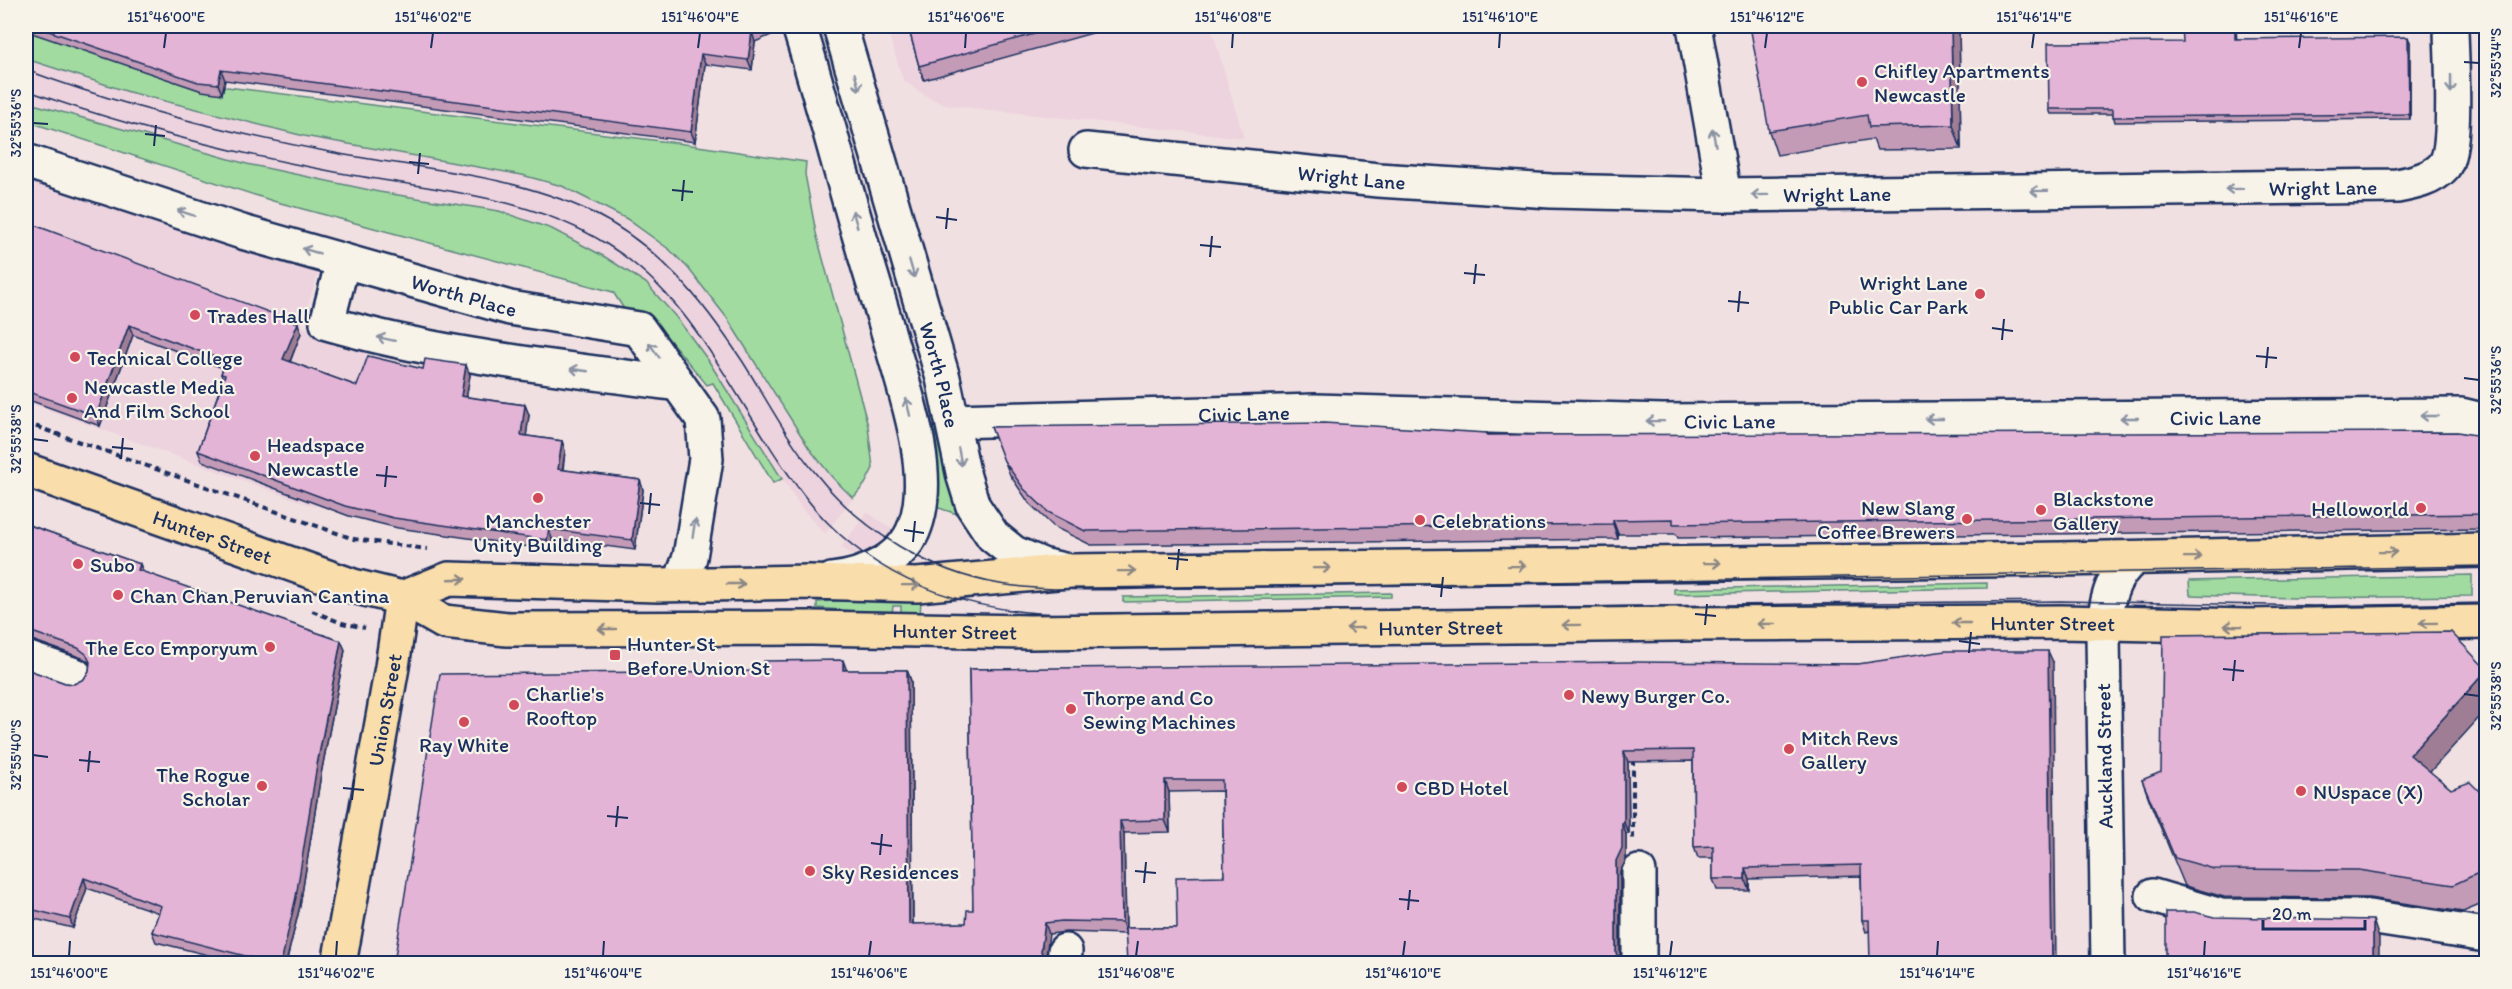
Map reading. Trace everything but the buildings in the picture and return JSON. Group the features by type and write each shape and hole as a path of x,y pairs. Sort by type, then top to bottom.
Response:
{"main road":[{"name":"Hunter Street","path":"26,470 353,586 402,598 444,622 507,629 812,628 1030,632 1675,624 2104,623 2248,626 2487,622"},
{"path":"402,598 449,579 680,584 928,584 1068,571 2135,558 2487,550"},
{"name":"Union Street","path":"339,963 392,667 402,598"}],"street":[{"name":"Worth Place","path":"799,26 899,372 919,454 921,495 915,529 897,554 880,565 852,576 810,583"},
{"name":"Worth Place","path":"840,26 934,344 962,419 969,494 976,512 1000,543 1021,557 1068,571"},
{"path":"1694,26 1724,195"},
{"name":"Wright Lane","path":"1086,150 1378,180 1551,191 1724,195 2385,187 2407,184 2436,172 2447,159 2452,130 2451,26"},
{"name":"Worth Place","path":"26,160 242,232 510,308 639,329 703,419 706,459 690,557 680,584"},
{"path":"343,261 327,323 382,339 405,343 499,359 678,384"},
{"name":"Civic Lane","path":"962,419 1315,411 1663,421 2461,416 2487,421"},
{"name":"Auckland Street","path":"2108,963 2104,623 2116,578 2124,566 2135,558"},
{"path":"26,658 75,675"},
{"path":"1638,872 1639,963"},
{"path":"2153,896 2221,916 2369,917 2487,935"}],"path":[{"path":"26,423 354,539 431,550"},
{"path":"1633,755 1633,851 1638,872"}],"shaded area":[{"path":"886,26 1211,26 1244,138 945,105 924,95 903,80"},
{"path":"26,59 129,92 304,136 522,175 562,186 627,219 670,250 688,268 727,318 809,448 832,477 853,498 825,534 801,508 708,360 676,317 646,283 605,257 552,229 499,211 379,192 247,164 26,102"},
{"path":"26,174 320,268 301,326 371,356 315,507 26,402"},
{"path":"867,512 894,530 882,545 858,560 841,547"}],"green space":[{"path":"26,26 203,84 677,143 806,162 805,174 816,233 868,426 873,468 865,484 853,498 832,477 809,448 727,318 688,268 670,250 627,219 562,186 522,175 304,136 129,92 26,59"},
{"path":"26,102 247,164 379,192 499,211 552,229 605,257 646,283 676,317 708,360 782,479 773,483 713,383 707,385 648,314 626,312 613,292 273,201 26,121"},
{"path":"937,426 946,477 957,514 936,507 923,429"},
{"path":"2472,575 2472,596 2295,598 2190,595 2189,581"},
{"path":"1987,583 1987,588 1674,594 1674,589"},
{"path":"1391,593 1391,597 1123,602 1123,597"},
{"path":"912,596 921,600 920,617 901,616 901,606 893,606 892,614 817,608 817,602"}],"tram line":[{"path":"26,70 142,108 221,129 340,154 500,181 531,189 591,212 638,241 677,276 695,296 743,362 806,462 855,514 876,531 923,559 948,570 1000,584 1049,589 1098,590 2486,566"},
{"path":"26,90 102,116 179,137 335,172 476,196 544,214 577,228 608,245 632,262 672,301 706,345 787,473 807,500 853,546 880,565 939,593 1003,609 1069,614 2061,601 2314,606 2486,603"}],"place":[{"name":"Chifley Apartments Newcastle","path":"1862,82"},
{"name":"Wright Lane Public Car Park","path":"1980,294"},
{"name":"Trades Hall","path":"195,315"},
{"name":"Technical College","path":"75,357"},
{"name":"Newcastle Media And Film School","path":"72,398"},
{"name":"Headspace Newcastle","path":"255,456"},
{"name":"Manchester Unity Building","path":"538,498"},
{"name":"Helloworld","path":"2421,508"},
{"name":"Blackstone Gallery","path":"2041,510"},
{"name":"New Slang Coffee Brewers","path":"1967,519"},
{"name":"Celebrations","path":"1420,520"},
{"name":"Subo","path":"78,564"},
{"name":"Chan Chan Peruvian Cantina","path":"118,595"},
{"name":"The Eco Emporyum","path":"270,647"},
{"name":"Hunter St Before Union St","path":"615,655"},
{"name":"Newy Burger Co.","path":"1569,695"},
{"name":"Charlie's Rooftop","path":"514,705"},
{"name":"Thorpe and Co Sewing Machines","path":"1071,709"},
{"name":"Ray White","path":"464,722"},
{"name":"Mitch Revs Gallery","path":"1789,749"},
{"name":"The Rogue Scholar","path":"262,786"},
{"name":"CBD Hotel","path":"1402,787"},
{"name":"NUspace (X)","path":"2301,791"},
{"name":"Sky Residences","path":"810,871"}]}
